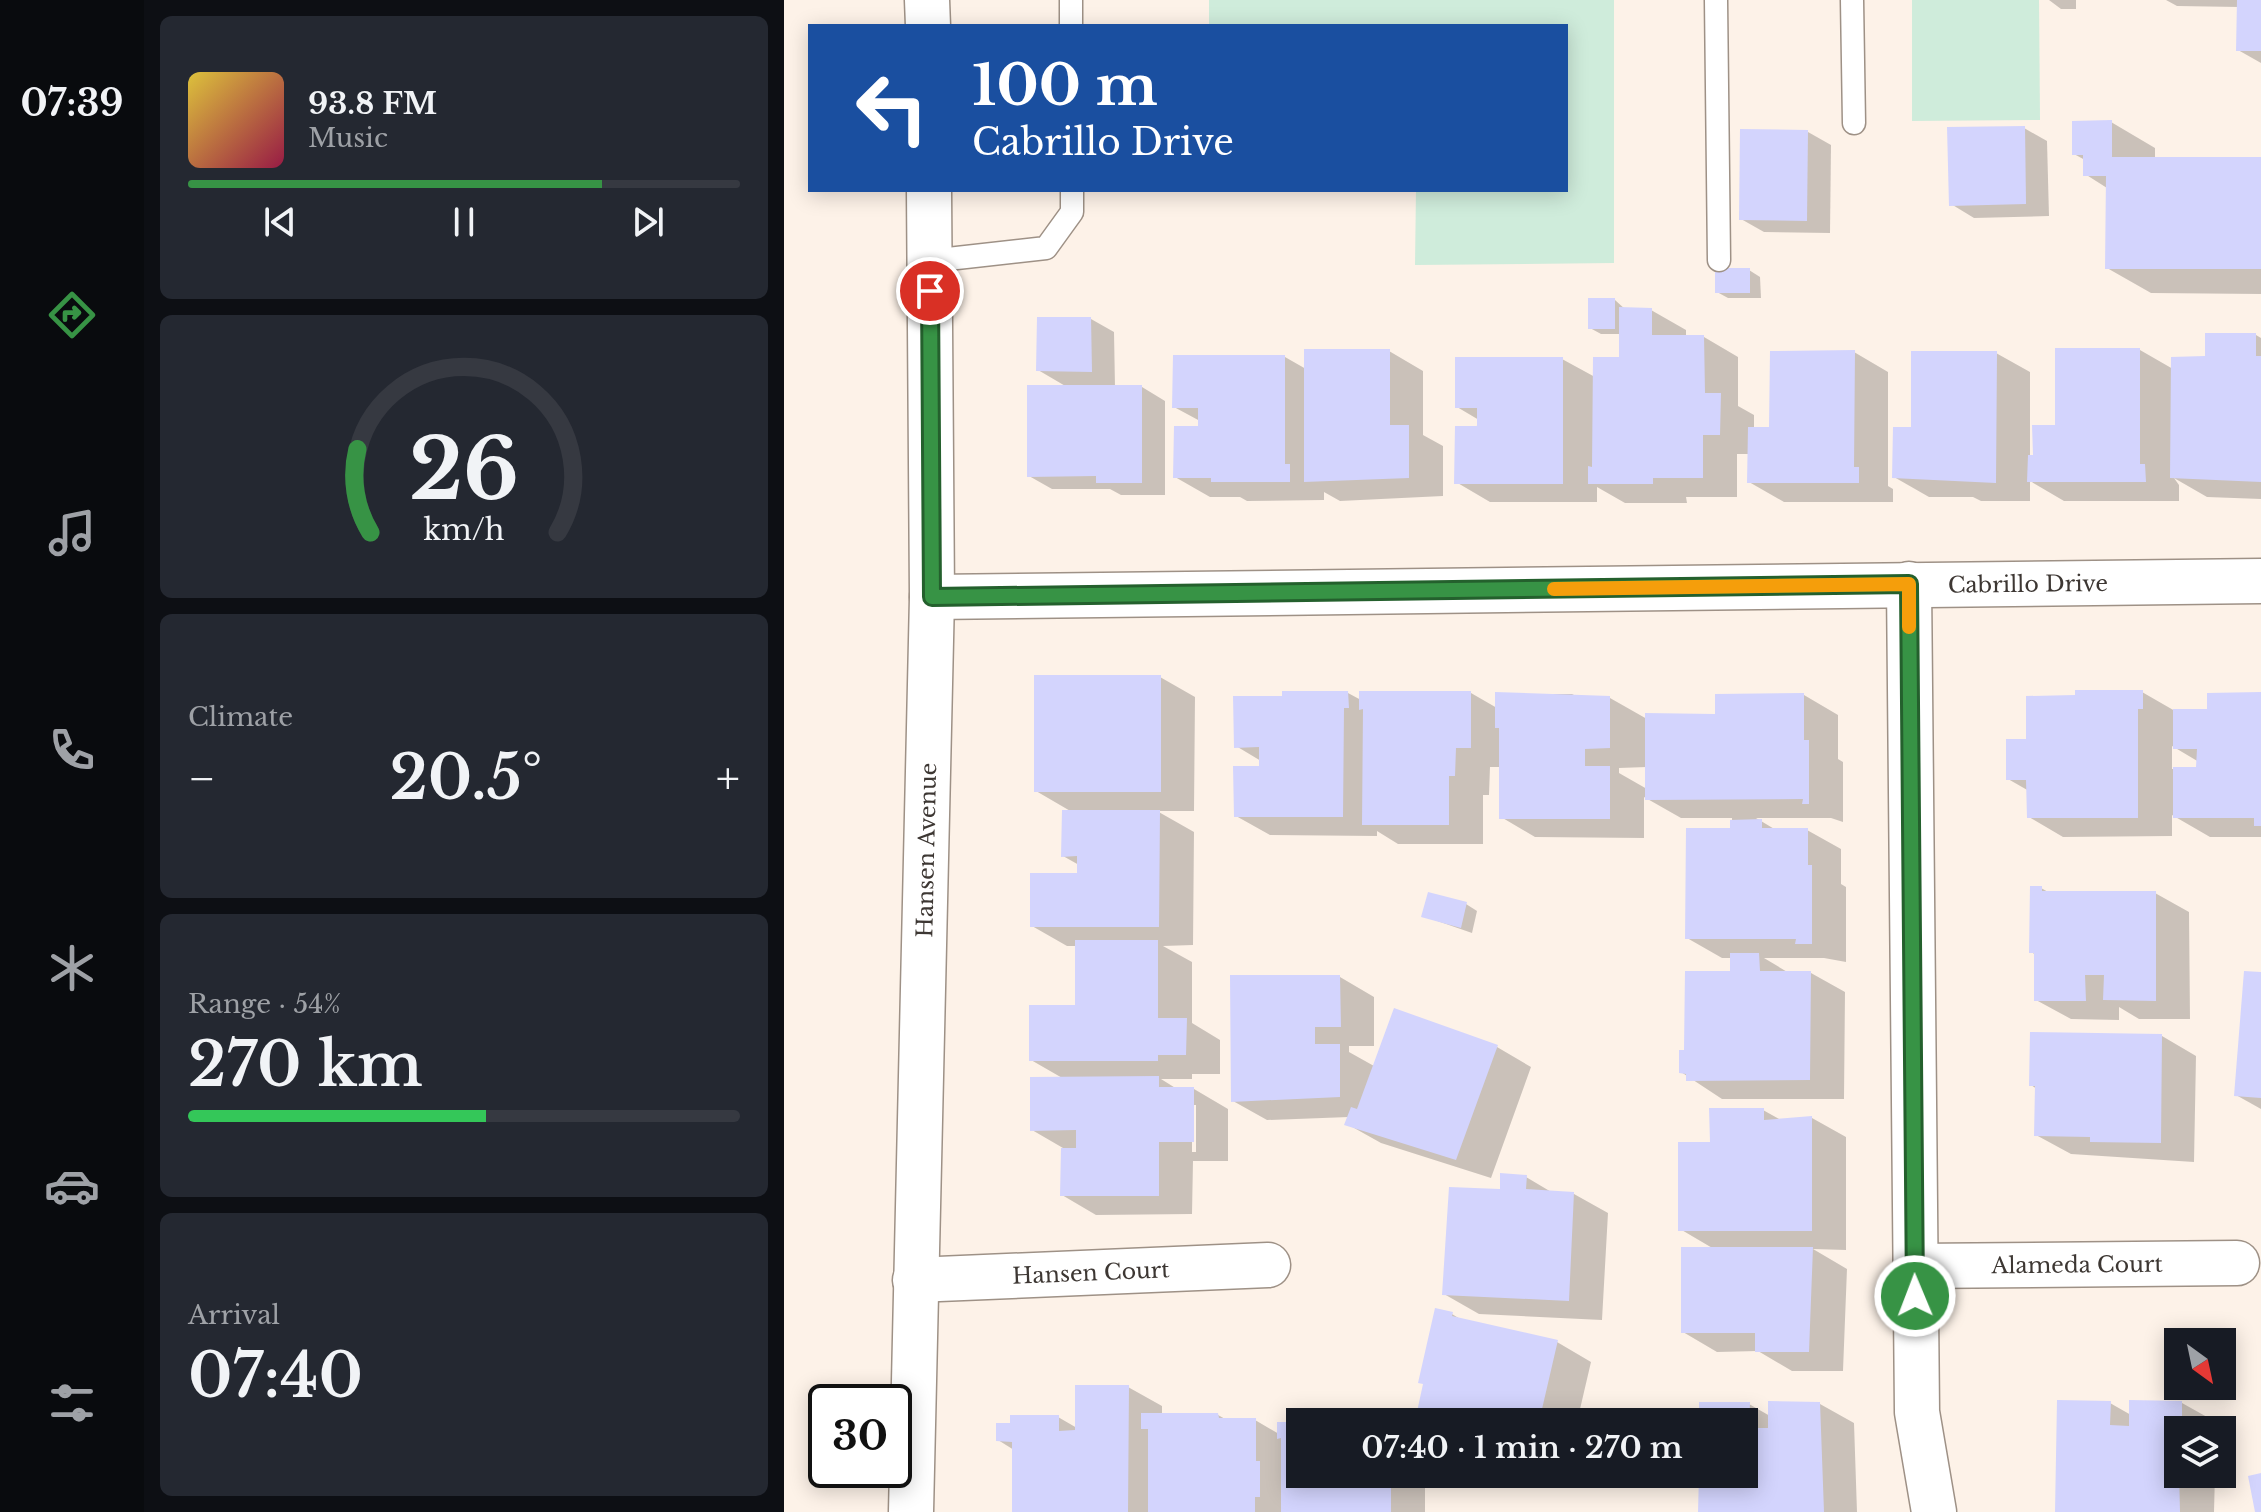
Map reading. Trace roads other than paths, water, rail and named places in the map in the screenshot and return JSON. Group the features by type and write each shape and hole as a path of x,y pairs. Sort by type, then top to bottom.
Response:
{"street":[{"path":"927,0 928,24"},
{"name":"Hansen Avenue","path":"911,1512 932,597 929,192"},
{"name":"Cabrillo Drive","path":"932,597 2261,581"},
{"path":"1909,584 1917,1412 1934,1512"},
{"name":"Alameda Court","path":"1915,1266 2237,1263"},
{"name":"Hansen Court","path":"915,1280 1268,1265"}],"lane":[{"path":"1071,0 1071,24"},
{"path":"1716,0 1719,260"},
{"path":"1852,0 1854,123"},
{"path":"930,261 1046,248 1072,212 1072,192"}]}
